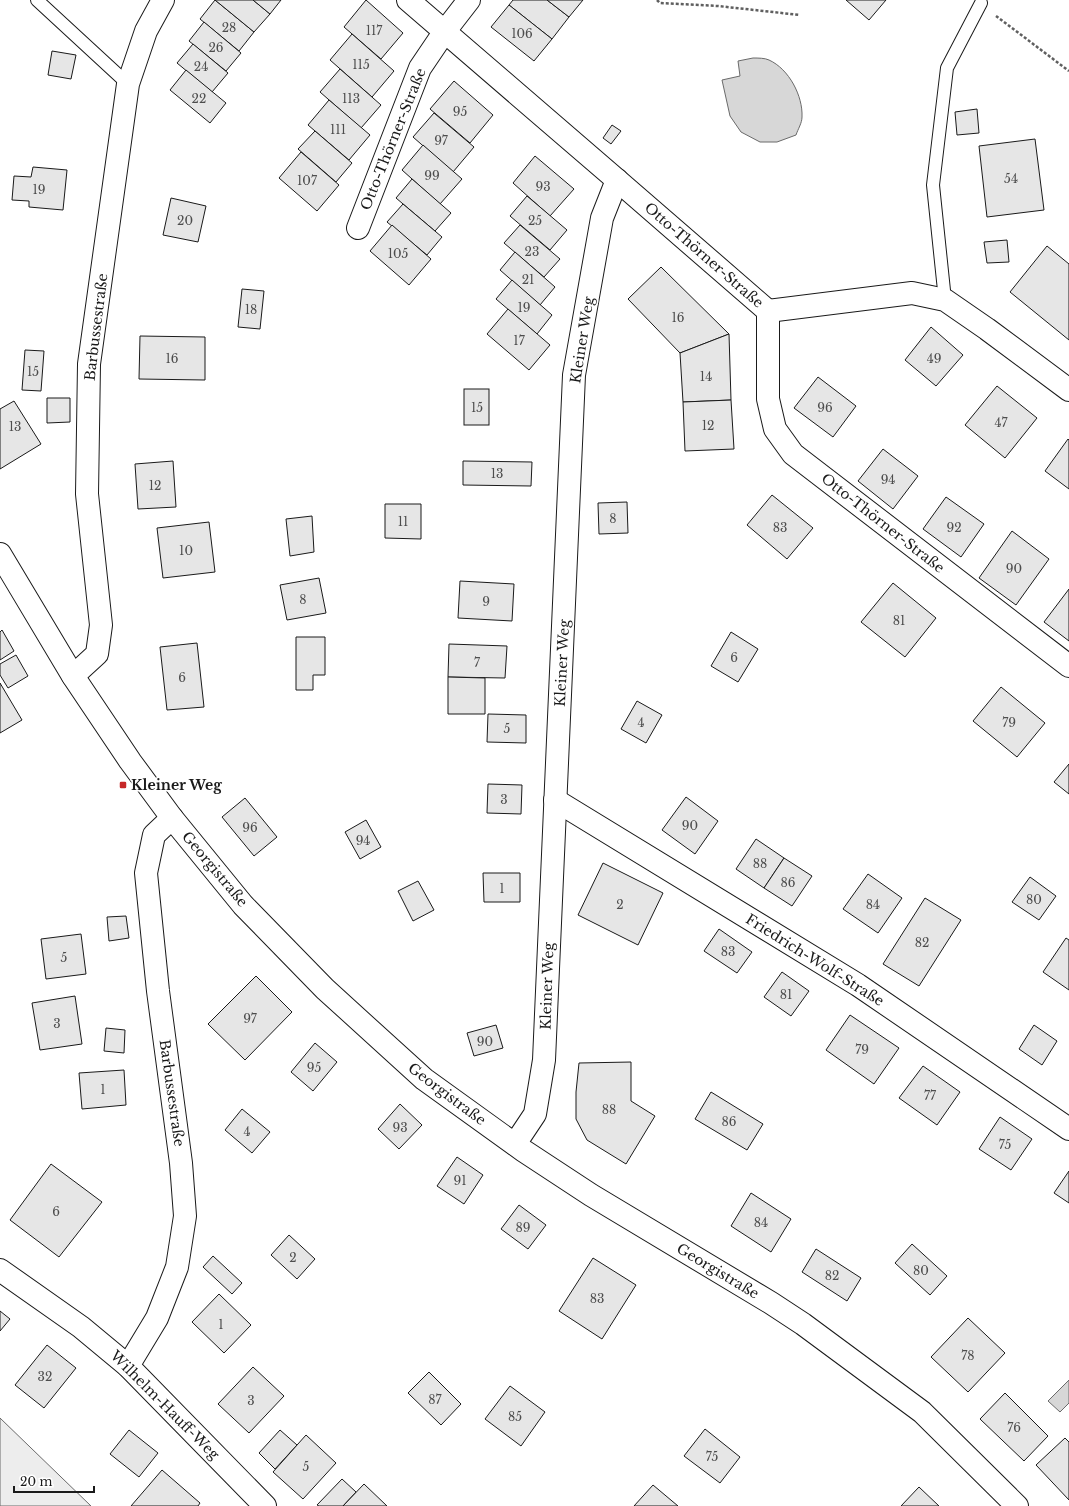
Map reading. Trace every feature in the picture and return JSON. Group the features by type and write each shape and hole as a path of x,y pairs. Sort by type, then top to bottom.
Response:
{"street":[{"name":"Barbussestraße","path":"73,676 97,654 101,625 87,494 89,364 128,84 146,31 163,0"},
{"name":"Otto-Thörner-Straße","path":"408,0 768,311 768,399 775,429 793,454 1069,666"},
{"name":"Otto-Thörner-Straße","path":"358,228 420,68 444,31 469,0"},
{"name":"Kleiner Weg","path":"515,1144 535,1114 544,1060 574,375 602,218 618,180"},
{"path":"768,311 912,293 945,300 987,329 1069,390"},
{"name":"Georgistraße","path":"0,554 73,676 130,761 172,818 243,905 325,989 424,1079 515,1144 591,1195 804,1324 922,1412 1018,1506"},
{"name":"Friedrich-Wolf-Straße","path":"555,800 858,985 1069,1129"},
{"name":"Barbussestraße","path":"128,1366 157,1318 177,1267 185,1216 181,1162 158,991 146,873 154,835 172,818"},
{"name":"Wilhelm-Hauff-Weg","path":"0,1270 81,1327 128,1366 265,1506"}],"lane":[{"path":"37,0 128,84"},
{"path":"945,300 933,185 947,68 981,3"}],"path":[{"path":"657,0 660,3 718,6 800,15"},
{"path":"981,3 1069,72"}],"shaded area":[{"path":"753,58 766,59 776,64 783,70 793,84 802,109 801,122 796,135 777,142 760,142 741,132 730,116 722,80 740,76 738,61"},
{"path":"1069,1380 1069,1403 1060,1412 1048,1401"},
{"path":"0,1418 91,1506 0,1506"}],"building":[{"path":"215,0 254,32 239,51 200,19"},
{"path":"215,0 253,0 270,14 254,32"},
{"path":"253,0 281,0 270,14"},
{"path":"366,0 403,33 381,59 344,27"},
{"path":"513,0 547,0 569,17 552,39 509,5"},
{"path":"547,0 583,0 569,17"},
{"path":"846,0 886,0 869,20"},
{"path":"509,5 552,39 534,61 491,27"},
{"path":"204,22 241,53 226,71 189,41"},
{"path":"352,34 394,71 372,97 330,60"},
{"path":"193,44 228,73 212,92 177,63"},
{"path":"52,51 76,55 71,79 48,75"},
{"path":"340,69 381,105 361,128 320,92"},
{"path":"186,70 226,103 210,123 170,90"},
{"path":"454,81 493,115 470,143 430,109"},
{"path":"329,100 370,135 349,160 308,125"},
{"path":"977,109 979,133 957,135 955,112"},
{"path":"434,113 474,147 453,172 413,137"},
{"path":"612,125 621,131 611,144 603,138"},
{"path":"315,131 352,163 336,182 298,149"},
{"path":"1035,139 1044,210 987,217 979,146"},
{"path":"423,145 462,179 440,204 402,170"},
{"path":"301,152 339,185 317,211 279,178"},
{"path":"535,156 574,189 550,216 513,183"},
{"path":"33,167 67,170 63,210 29,207 29,201 12,200 14,176 31,177"},
{"path":"412,179 451,213 435,231 396,198"},
{"path":"527,196 567,230 550,250 510,216"},
{"path":"171,198 206,206 198,242 163,235"},
{"path":"403,204 442,237 427,255 387,222"},
{"path":"392,225 431,259 409,285 370,251"},
{"path":"520,225 560,259 544,277 504,243"},
{"path":"1007,240 1009,262 987,263 984,242"},
{"path":"1047,246 1069,264 1069,340 1010,292"},
{"path":"515,252 555,287 540,305 500,270"},
{"path":"661,267 729,334 680,353 628,299"},
{"path":"512,280 552,315 537,334 496,299"},
{"path":"242,289 264,291 260,329 238,327"},
{"path":"508,309 550,345 529,370 487,334"},
{"path":"931,327 963,355 936,386 905,360"},
{"path":"729,334 731,400 683,402 680,353"},
{"path":"140,336 205,337 205,380 139,379"},
{"path":"25,350 44,351 41,391 22,390"},
{"path":"818,377 856,406 833,437 794,408"},
{"path":"997,386 1037,418 1005,458 965,425"},
{"path":"464,389 489,389 489,425 464,425"},
{"path":"47,398 70,398 70,422 47,423"},
{"path":"731,400 734,449 685,451 683,402"},
{"path":"14,401 41,444 0,469 0,409"},
{"path":"1068,439 1069,440 1069,489 1045,471"},
{"path":"883,449 918,476 893,509 858,481"},
{"path":"173,461 176,507 138,509 135,464"},
{"path":"463,461 532,462 531,486 463,485"},
{"path":"772,495 813,528 787,559 747,525"},
{"path":"946,497 984,524 961,557 923,529"},
{"path":"627,502 628,533 599,534 598,503"},
{"path":"385,504 421,504 421,539 385,538"},
{"path":"312,516 314,552 290,556 286,519"},
{"path":"209,522 215,572 163,578 157,528"},
{"path":"1012,531 1049,559 1016,605 979,578"},
{"path":"319,578 326,613 287,620 280,585"},
{"path":"460,581 514,584 512,621 458,618"},
{"path":"893,583 936,618 905,657 861,622"},
{"path":"1069,589 1069,641 1044,622"},
{"path":"2,630 14,651 0,660 0,632"},
{"path":"731,632 758,649 738,682 711,666"},
{"path":"296,637 325,637 325,675 313,675 313,690 296,690"},
{"path":"197,643 204,707 167,710 160,647"},
{"path":"449,644 507,646 505,678 448,677"},
{"path":"16,655 28,676 8,688 0,675 0,664"},
{"path":"448,677 485,678 485,714 448,714"},
{"path":"0,683 22,720 0,733"},
{"path":"1001,687 1045,723 1017,757 973,721"},
{"path":"637,701 662,715 646,743 621,729"},
{"path":"488,714 526,715 526,743 487,742"},
{"path":"1069,764 1069,794 1054,782"},
{"path":"488,784 522,785 521,814 487,813"},
{"path":"686,797 718,821 695,854 662,830"},
{"path":"245,798 277,837 254,856 222,817"},
{"path":"366,820 381,847 360,859 345,832"},
{"path":"756,839 784,858 764,888 736,869"},
{"path":"784,858 812,876 792,906 764,888"},
{"path":"603,863 663,893 638,945 578,915"},
{"path":"483,873 520,873 520,902 484,902"},
{"path":"868,874 902,898 878,933 843,909"},
{"path":"1030,877 1056,896 1039,920 1012,902"},
{"path":"418,881 434,910 413,921 398,891"},
{"path":"925,898 961,920 919,986 883,964"},
{"path":"126,916 129,938 109,941 107,917"},
{"path":"719,929 752,952 737,973 704,951"},
{"path":"81,934 86,974 46,979 41,939"},
{"path":"1066,938 1069,940 1069,990 1043,972"},
{"path":"782,972 809,991 791,1016 764,997"},
{"path":"256,976 292,1012 245,1060 208,1024"},
{"path":"75,996 82,1044 40,1050 32,1003"},
{"path":"850,1015 899,1048 874,1084 826,1050"},
{"path":"496,1025 503,1048 474,1056 467,1033"},
{"path":"1034,1025 1057,1041 1042,1065 1019,1049"},
{"path":"106,1028 125,1030 124,1053 104,1051"},
{"path":"315,1043 337,1062 313,1091 291,1072"},
{"path":"631,1062 631,1101 655,1116 626,1164 587,1140 576,1119 576,1092 579,1063"},
{"path":"923,1066 960,1092 937,1125 899,1098"},
{"path":"124,1070 126,1105 82,1109 79,1073"},
{"path":"711,1092 763,1124 747,1150 695,1119"},
{"path":"400,1104 422,1125 399,1149 378,1129"},
{"path":"242,1109 270,1132 252,1153 225,1130"},
{"path":"1000,1117 1032,1139 1011,1170 979,1149"},
{"path":"457,1157 483,1175 464,1204 437,1186"},
{"path":"51,1164 102,1202 59,1257 10,1220"},
{"path":"1069,1171 1069,1203 1054,1193"},
{"path":"751,1193 791,1219 771,1252 731,1226"},
{"path":"519,1205 546,1225 528,1249 501,1229"},
{"path":"289,1235 315,1259 297,1279 271,1255"},
{"path":"912,1244 947,1276 930,1295 895,1263"},
{"path":"816,1249 861,1278 847,1301 802,1272"},
{"path":"213,1256 242,1283 232,1294 203,1267"},
{"path":"593,1258 636,1285 602,1339 559,1311"},
{"path":"219,1294 251,1325 224,1353 192,1322"},
{"path":"0,1311 10,1319 0,1331"},
{"path":"968,1318 1005,1353 968,1392 931,1357"},
{"path":"47,1345 76,1368 44,1408 15,1385"},
{"path":"253,1367 284,1396 249,1433 218,1404"},
{"path":"429,1372 461,1404 441,1425 408,1393"},
{"path":"510,1386 545,1412 521,1446 485,1419"},
{"path":"1005,1393 1048,1436 1024,1461 980,1419"},
{"path":"705,1429 740,1457 720,1483 684,1456"},
{"path":"129,1430 158,1453 139,1477 110,1454"},
{"path":"280,1430 297,1445 275,1469 259,1453"},
{"path":"306,1435 336,1463 303,1499 273,1472"},
{"path":"1065,1438 1069,1442 1069,1500 1036,1465"},
{"path":"162,1470 200,1503 198,1506 131,1506"},
{"path":"342,1479 356,1492 343,1506 317,1505"},
{"path":"364,1484 387,1506 343,1506"},
{"path":"653,1485 678,1506 634,1506"},
{"path":"919,1487 939,1506 901,1506"}],"place":[{"name":"Kleiner Weg","path":"123,785"}]}
